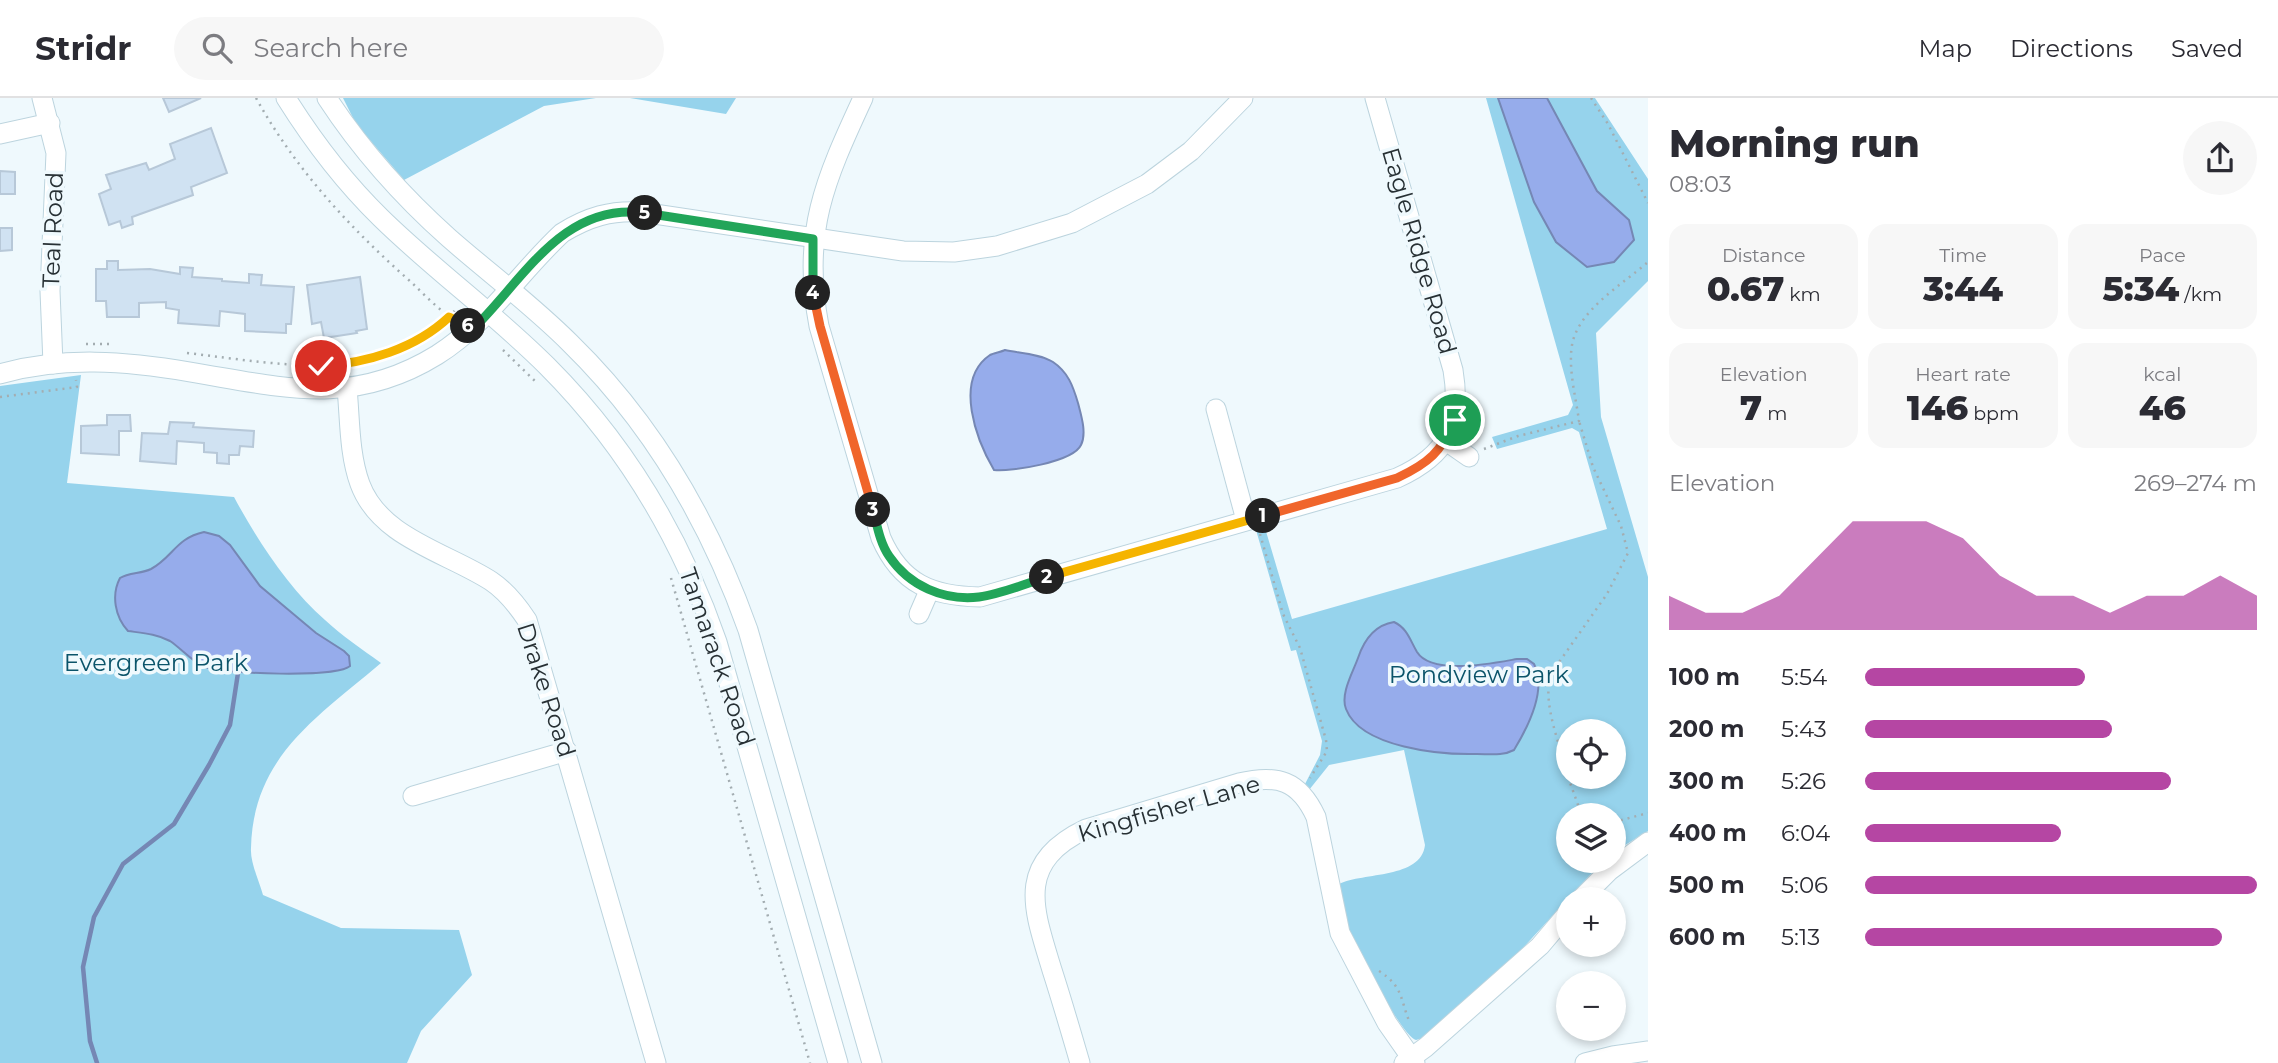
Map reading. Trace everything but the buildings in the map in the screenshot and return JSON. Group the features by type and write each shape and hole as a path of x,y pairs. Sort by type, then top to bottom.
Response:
{"street":[{"name":"Teal Road","path":"42,98 56,153 50,291 54,364"},
{"name":"Tamarack Road","path":"286,98 304,128 348,184 380,218 547,366 605,431 643,484 690,573 727,672 838,1063"},
{"name":"Tamarack Road","path":"327,98 377,166 436,226 570,342 619,396 663,456 709,536 748,630 872,1063"},
{"name":"Eagle Ridge Road","path":"863,98 824,187 813,239 813,292 820,326 888,556 907,576 929,591 947,596 980,597 1397,478 1433,457 1446,441 1455,420 1458,396 1453,369 1375,98"},
{"path":"0,374 81,362 139,365 288,389 347,388 407,371 438,354 490,313 562,233 580,222 610,212 641,212 903,251 954,252 996,246 1072,223 1147,184 1191,151 1243,98"},
{"path":"0,134 50,123"},
{"name":"Drake Road","path":"347,388 355,466 368,500 394,527 490,581 517,605 533,635 656,1063"},
{"path":"1216,409 1251,519"},
{"path":"1446,441 1469,457"},
{"path":"919,614 929,591"},
{"path":"413,796 567,751"},
{"name":"Kingfisher Lane","path":"1080,1063 1033,900 1036,883 1049,856 1067,838 1086,830 1258,779 1277,779 1299,792 1309,803 1316,817 1340,933 1410,1061"},
{"path":"1593,887 1609,871 1648,842"},
{"path":"1410,1061 1540,946 1556,927"},
{"path":"1585,1063 1648,1051"}],"path":[{"path":"256,98 290,153 320,191 377,252 449,317 494,341 542,387"},
{"path":"1591,98 1608,124 1648,203"},
{"path":"1556,732 1549,706 1550,675 1607,594 1628,554 1621,526 1593,467 1579,421 1571,365 1572,344 1579,326 1595,307 1648,262"},
{"path":"187,353 303,366 345,365 372,359 416,340 436,329 449,317"},
{"path":"74,347 100,343 119,345"},
{"path":"0,397 77,387"},
{"path":"1469,457 1518,436 1579,421"},
{"path":"1251,519 1283,614 1300,648 1326,740 1327,751 1322,763 1299,792"},
{"path":"669,572 810,1063"},
{"path":"1626,819 1648,813"},
{"path":"1373,967 1393,980 1404,1000 1411,1027"}],"green space":[{"path":"343,98 596,98 544,106 404,180 356,124"},
{"path":"630,98 736,98 726,114"},
{"name":"Pondview Park","path":"1486,98 1595,98 1648,179 1648,281 1596,333 1601,417 1648,577 1648,831 1626,845 1626,803 1556,803 1556,873 1592,873 1579,887 1556,887 1556,912 1508,964 1423,1038 1416,1040 1409,1035 1389,1006 1357,948 1346,923 1339,884 1403,869 1421,856 1425,845 1404,750 1329,765 1309,790 1305,784 1320,755 1322,741 1296,650 1291,651 1256,530 1265,528 1292,619 1607,529 1579,432 1572,428 1497,449 1492,437 1568,415 1573,405"},
{"name":"Evergreen Park","path":"81,375 67,483 234,497 263,546 299,593 332,626 381,663 313,721 276,763 263,788 255,816 251,853 263,895 341,928 459,930 472,975 421,1031 407,1063 0,1063 0,386"}],"shaded area":[{"path":"1498,98 1547,98 1597,191 1629,220 1634,240 1614,262 1587,267 1556,242 1534,202"},
{"path":"1005,350 1048,359 1066,375 1074,391 1083,424 1083,440 1076,451 1041,465 994,470 976,427 971,395 973,379 979,366 990,355"},
{"path":"204,532 219,536 230,545 260,586 316,633 344,651 349,656 350,666 341,670 303,673 256,673 216,669 200,665 165,639 128,631 116,606 116,591 120,578 151,569 181,543"},
{"path":"1394,622 1405,631 1417,652 1436,664 1464,666 1527,659 1534,664 1537,696 1530,719 1514,750 1492,754 1462,754 1404,747 1368,733 1354,722 1346,709 1345,697 1360,651 1376,630"}],"waterway":[{"path":"97,1063 90,1041 83,967 94,917 123,864 174,824 209,765 230,725 238,673"}],"route":[{"path":"321,366 345,365 372,359 416,340 436,329 449,317 473,329 562,233 580,222 610,212 641,212 813,239 813,292 820,326 881,538 888,556 907,576 929,591 947,596 980,597 1397,478 1433,457 1446,441 1455,420"}]}
